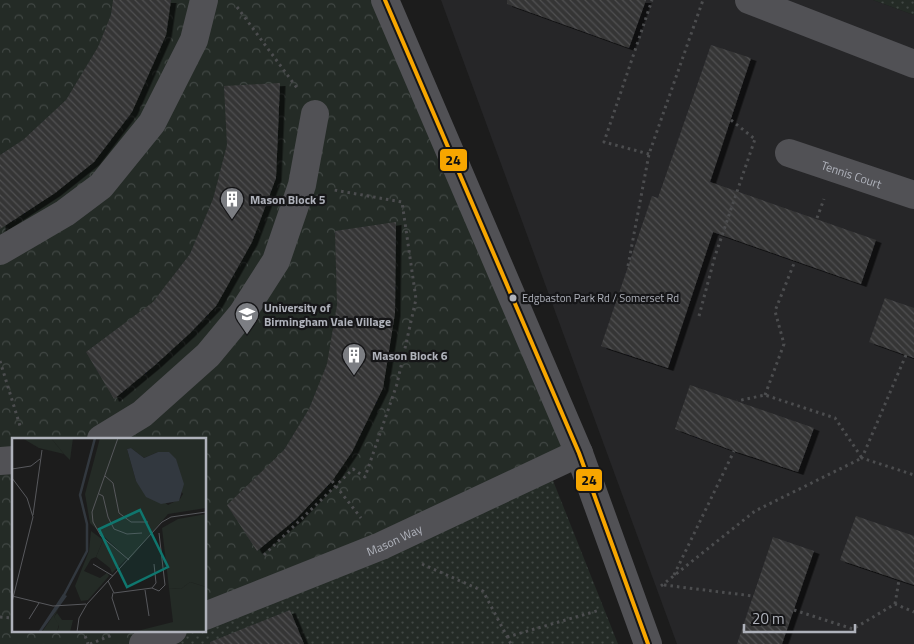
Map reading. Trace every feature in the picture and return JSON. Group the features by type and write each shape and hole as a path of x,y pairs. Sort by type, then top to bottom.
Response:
{"street":[{"path":"0,251 65,213 101,186 152,123 194,40 204,0"},
{"path":"385,0 579,453 646,595 648,644"},
{"path":"749,0 914,64"},
{"path":"103,438 142,414 208,355 242,314 276,261 302,185 315,114"},
{"name":"Tennis Court","path":"788,153 914,196"},
{"name":"Mason Way","path":"206,616 381,546 579,453"},
{"path":"144,644 169,632"}],"path":[{"path":"232,0 315,114"},
{"path":"649,154 604,142 652,0"},
{"path":"628,266 649,154 703,0"},
{"path":"700,316 715,256 755,139"},
{"path":"259,560 353,469 364,476 397,384 416,300 402,202 302,185"},
{"path":"765,395 784,344 776,311 795,261"},
{"path":"508,637 646,595 672,578 755,511 862,458 906,355"},
{"path":"0,361 22,430"},
{"path":"737,401 765,395 835,418 862,458 914,475"},
{"path":"672,578 734,451"},
{"path":"332,481 381,546 482,591 511,644"},
{"path":"895,604 899,580"},
{"path":"663,584 753,596"},
{"path":"794,610 852,629 895,604"},
{"path":"895,604 914,612"},
{"path":"84,632 89,644 116,634"}],"shaded area":[{"path":"441,0 873,0 914,15 914,644 677,644"}],"green space":[{"name":"University of Birmingham Vale Village","path":"0,0 385,0 579,453 206,616 206,438 12,438 12,632 169,632 143,644 0,644"},
{"path":"873,0 914,0 914,15"},
{"path":"550,473 618,644 143,644 169,632 206,632 206,616"}],"building":[{"path":"113,0 171,0 166,35 132,112 94,162 55,193 0,229 0,155 23,140 66,100 98,47 111,15"},
{"path":"507,0 646,0 629,48 507,4"},
{"path":"711,45 751,58 710,182 876,240 861,284 713,232 668,368 601,346 652,196 658,198"},
{"name":"Mason Block 5","path":"280,83 276,178 252,242 216,306 155,365 114,399 86,352 153,302 190,254 213,199 227,145 224,86"},
{"name":"Mason Block 6","path":"396,222 395,313 383,388 352,452 332,481 296,519 257,551 227,505 284,450 309,409 327,364 337,305 335,231"},
{"path":"885,298 914,308 914,358 869,342"},
{"path":"690,385 814,428 798,472 675,429"},
{"path":"856,516 914,536 914,585 840,560"},
{"path":"773,537 814,551 782,644 737,644"},
{"path":"290,610 304,644 210,644 210,642"}],"transit line":[{"name":"24","path":"385,0 579,453 648,644"}],"place":[{"name":"Mason Block 5","path":"232,220"},
{"name":"Edgbaston Park Rd / Somerset Rd","path":"513,298"},
{"name":"University of Birmingham Vale Village","path":"247,335"},
{"name":"Mason Block 6","path":"354,376"}]}
